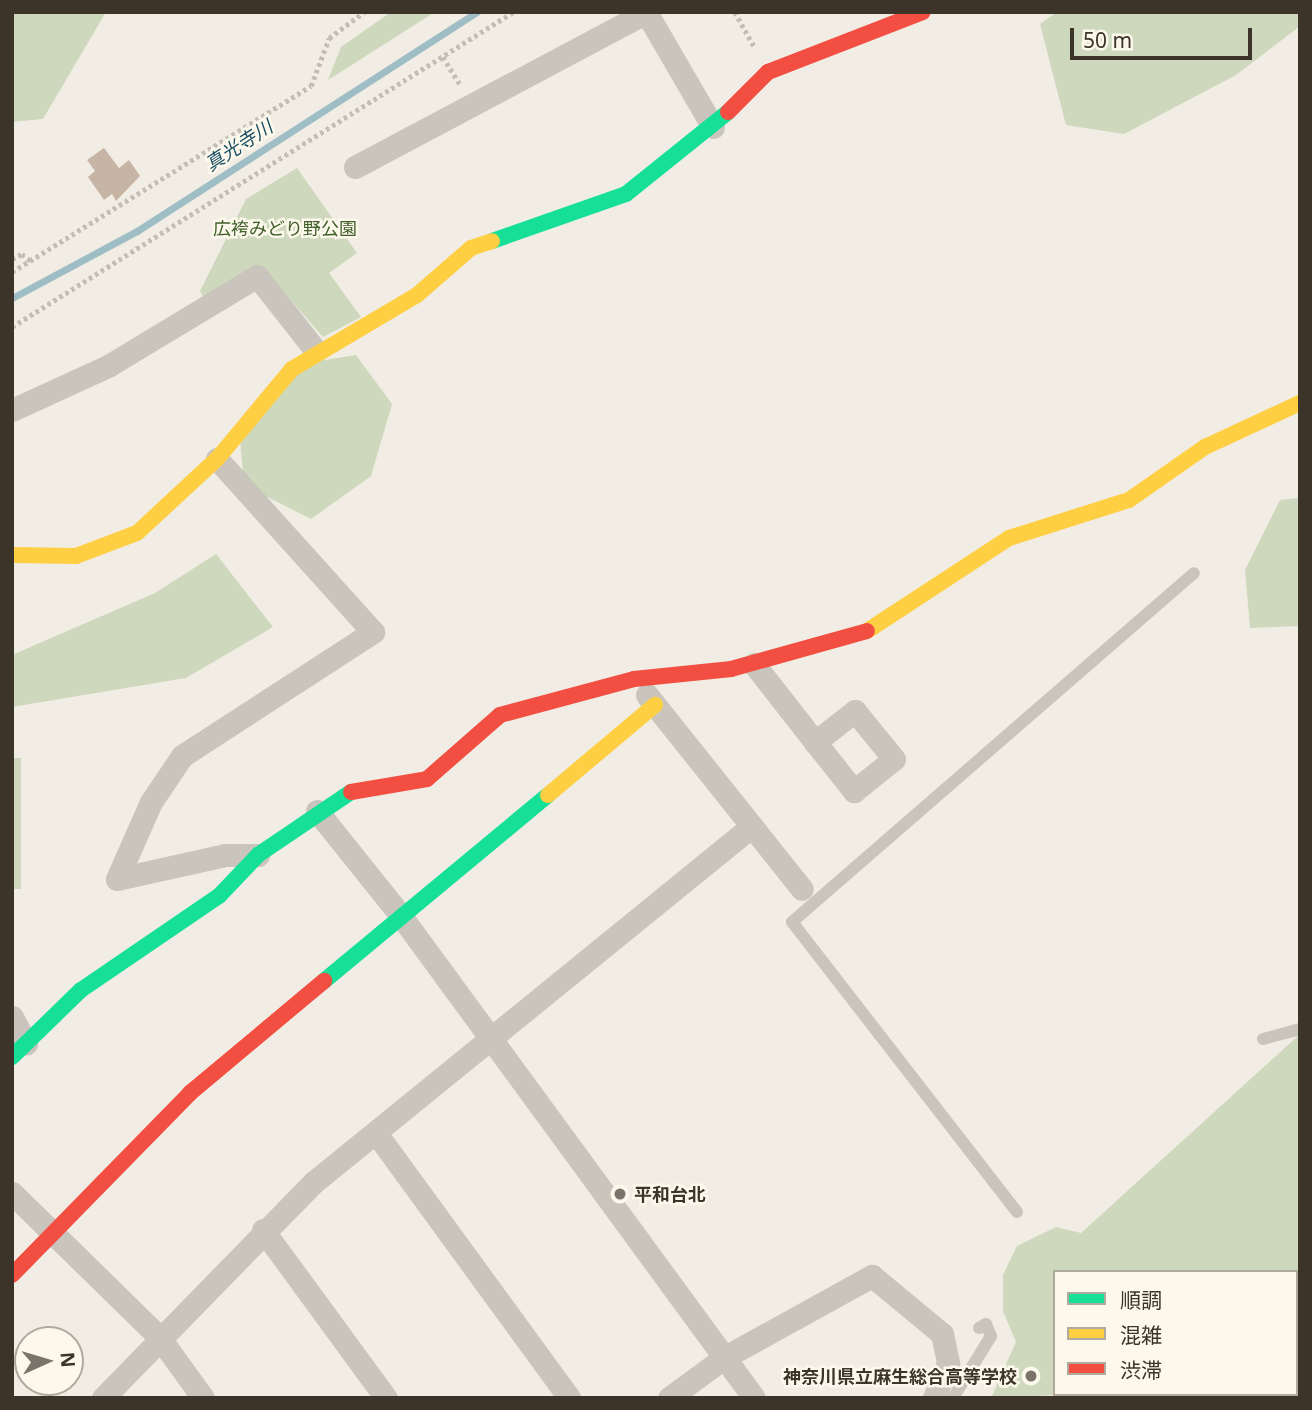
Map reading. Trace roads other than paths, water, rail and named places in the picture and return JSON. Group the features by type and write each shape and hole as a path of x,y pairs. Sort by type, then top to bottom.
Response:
{"street":[{"path":"355,167 646,12 713,127"},
{"path":"12,555 76,556 107,549 137,533 218,458 262,399 316,351 417,295 471,248 626,194 713,127 787,61 923,12"},
{"path":"12,410 108,366 257,276 316,351"},
{"path":"19,1050 81,990 219,896 258,855 317,811 362,786 427,779 500,715 634,679 754,664 875,629 1009,538 1129,500 1205,447 1300,402"},
{"path":"218,458 373,632 182,756 150,802 117,879 225,855 258,855"},
{"path":"754,664 815,742"},
{"path":"634,679 807,895"},
{"path":"12,1275 190,1093 655,705"},
{"path":"317,811 401,916 754,1398"},
{"path":"103,1398 262,1230 376,1133 752,826"},
{"path":"12,1017 19,1050"},
{"path":"376,1133 569,1398"},
{"path":"12,1193 159,1337 204,1398"},
{"path":"262,1230 386,1398"},
{"path":"669,1398 725,1357 872,1276 942,1334 950,1344 948,1363 934,1398"}],"lane":[{"path":"1017,1212 792,922 807,895 1194,573"},
{"path":"1263,1039 1300,1029"},
{"path":"953,1398 991,1336 986,1324 979,1328"}],"waterway":[{"name":"真光寺川","path":"12,298 137,231 477,12"}],"place":[{"name":"平和台北","path":"620,1194"},
{"name":"神奈川県立麻生総合高等学校","path":"1031,1376"}],"park label":[{"name":"広袴みどり野公園","path":"285,228"}]}
